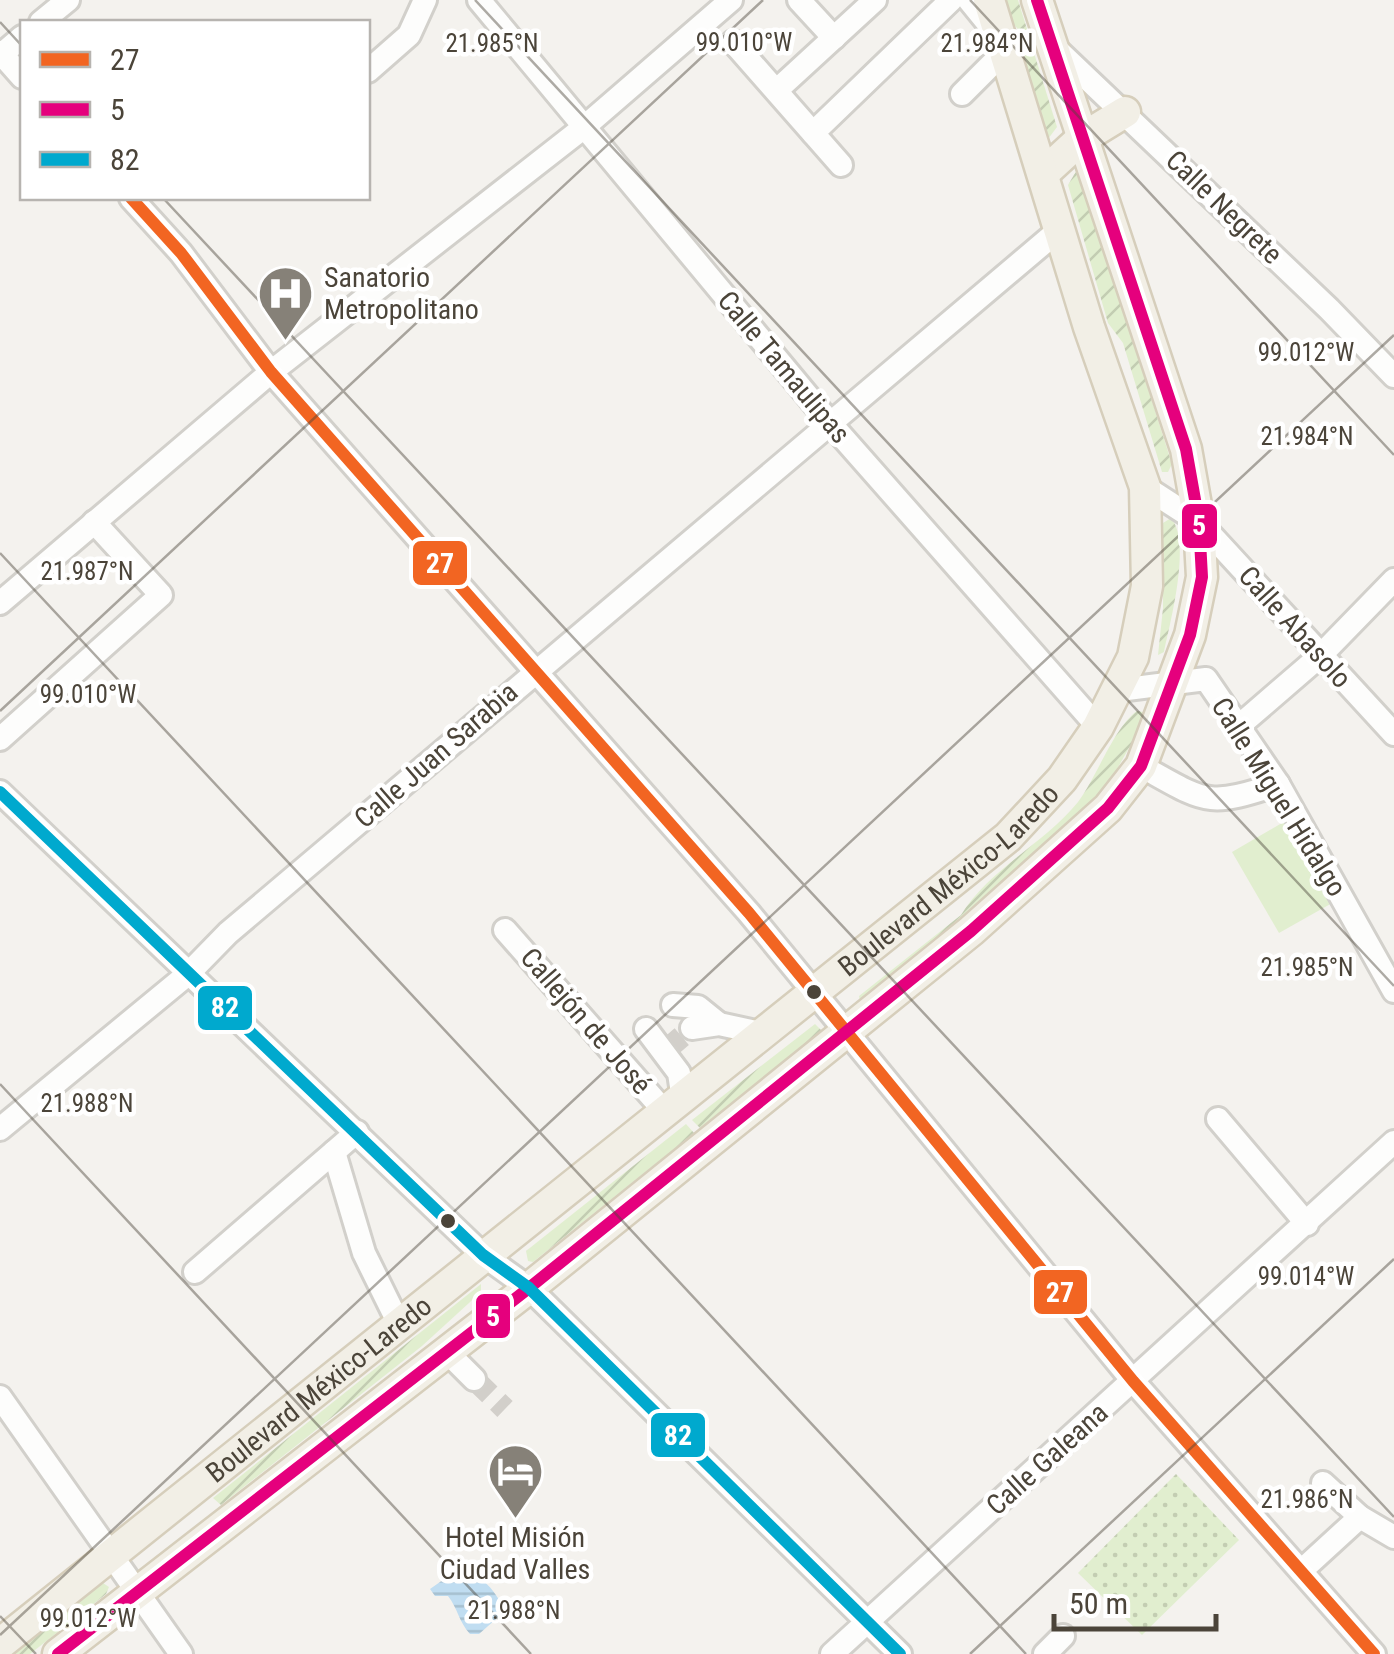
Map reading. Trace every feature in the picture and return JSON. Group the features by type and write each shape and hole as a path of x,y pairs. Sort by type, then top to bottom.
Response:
{"main road":[{"name":"Boulevard México-Laredo","path":"0,1644 1008,838 1062,779 1098,727 1133,658 1147,586 1145,487 989,0"},
{"name":"Boulevard México-Laredo","path":"58,1654 530,1288 1053,861 1108,808 1142,766 1175,680 1202,576 1199,522 1186,449 1037,0"},
{"path":"1044,173 1082,139 1125,112"}],"street":[{"path":"43,20 68,0"},
{"path":"370,69 410,35 425,0"},
{"name":"Calle Tamaulipas","path":"479,0 831,424 1098,727"},
{"path":"0,603 271,372 583,128 731,0"},
{"path":"798,0 834,38"},
{"path":"777,90 875,0"},
{"path":"814,133 951,0"},
{"path":"962,94 1004,46 969,0"},
{"path":"732,42 841,165"},
{"name":"Calle Negrete","path":"1049,43 1125,112 1394,376"},
{"path":"1,54 20,75"},
{"path":"133,200 181,253 271,372 749,913 1133,1380 1374,1654"},
{"name":"Calle Juan Sarabia","path":"0,1129 188,974 228,933 533,671 1060,230"},
{"name":"Calle Abasolo","path":"1145,487 1199,522 1394,734"},
{"path":"0,739 160,595 94,522"},
{"path":"1240,725 1320,656 1394,580"},
{"name":"Calle Miguel Hidalgo","path":"1119,690 1175,680 1206,680 1278,784 1394,991"},
{"path":"1142,766 1194,794 1224,802 1278,784"},
{"path":"0,792 483,1255 530,1288 900,1654"},
{"name":"Callejón de José","path":"506,930 674,1106"},
{"path":"673,1006 698,1008 719,1024"},
{"path":"692,1028 719,1024 765,1034"},
{"path":"646,1029 679,1073 674,1106"},
{"path":"1218,1119 1306,1224"},
{"path":"196,1272 356,1132"},
{"name":"Calle Galeana","path":"832,1654 1394,1142"},
{"path":"334,1152 364,1253 399,1324"},
{"path":"447,1352 474,1378"},
{"path":"0,1397 180,1654"},
{"path":"1323,1483 1360,1517 1394,1537"},
{"path":"1301,1570 1360,1517"},
{"path":"1045,1654 1062,1636"}],"green space":[{"path":"1005,0 1018,0 1031,42 1012,23"},
{"path":"1016,37 1034,53 1057,127 1048,139"},
{"path":"1078,168 1172,464 1168,472 1162,472 1123,343 1108,323 1068,185"},
{"path":"1171,518 1177,529 1180,563 1164,652 1158,655 1163,608 1163,523"},
{"path":"1137,711 1149,713 1109,783 1088,810 977,907 860,1001 859,996 961,915 986,884 1064,817 1085,792 1121,728"},
{"path":"1287,820 1334,902 1279,933 1232,852"},
{"path":"815,1024 822,1031 700,1128 692,1120"},
{"path":"686,1124 694,1133 533,1262 528,1261 526,1251"},
{"path":"481,1284 481,1292 422,1346 221,1505 213,1498"},
{"path":"1176,1474 1239,1540 1142,1635 1078,1573"},
{"path":"103,1583 109,1587 106,1594 30,1654 13,1654"}],"water":[{"path":"460,1568 487,1584 504,1612 479,1634 470,1634 448,1596 435,1596 430,1589"}],"tunnel":[{"path":"665,1051 692,1028"},
{"path":"474,1379 505,1409"}],"transit line":[{"name":"5","path":"58,1654 529,1288 971,931 1108,808 1141,766 1190,635 1202,577 1199,522 1186,449 1037,0"},
{"name":"27","path":"133,200 181,253 271,372 749,913 1133,1381 1374,1654"},
{"name":"82","path":"0,792 483,1255 529,1288 900,1654"}],"place":[{"name":"Sanatorio Metropolitano","path":"285,342"},
{"name":"Hotel Misión Ciudad Valles","path":"515,1520"}]}
